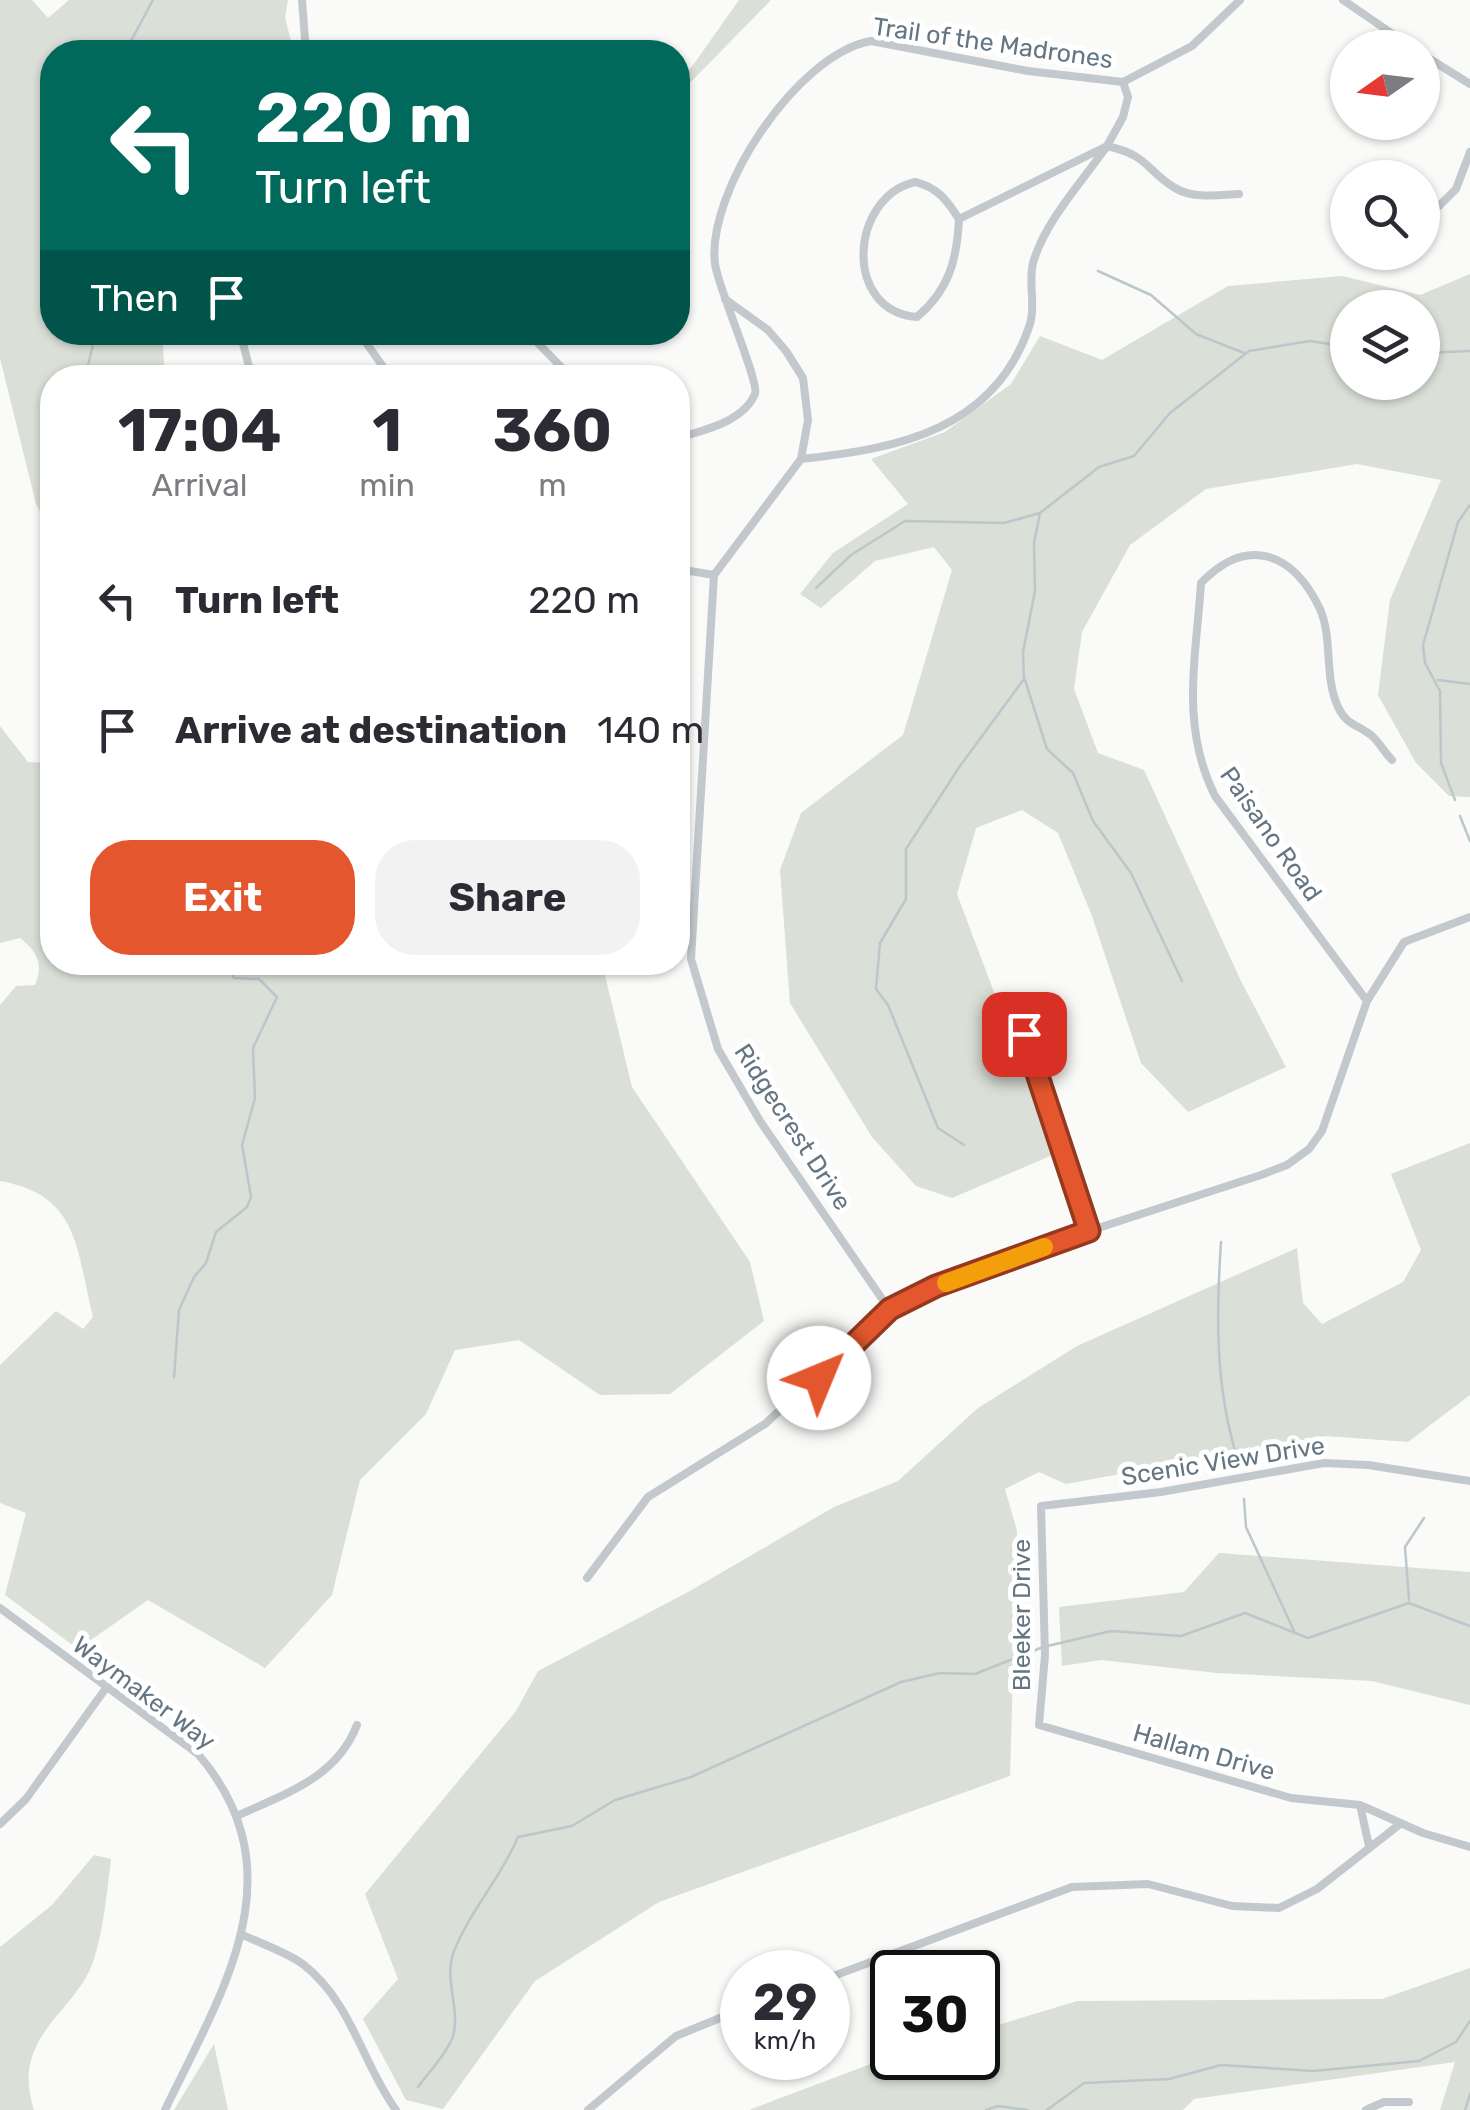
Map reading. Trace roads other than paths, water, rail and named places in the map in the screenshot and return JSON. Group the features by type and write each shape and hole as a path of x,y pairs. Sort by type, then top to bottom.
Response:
{"street":[{"path":"302,0 305,40"},
{"name":"Trail of the Madrones","path":"690,433 736,415 756,392 756,380 715,263 717,226 768,118 800,82 849,45 871,41 1028,70 1124,82 1192,46 1240,0"},
{"path":"1342,0 1386,30"},
{"path":"1440,65 1470,84"},
{"path":"802,460 852,454 931,432 998,388 1014,366 1032,319 1032,266 1047,232 1123,117 1128,97 1124,82"},
{"path":"959,219 1107,146 1146,159 1176,189 1203,196 1239,194"},
{"path":"1440,205 1456,189 1470,152"},
{"path":"915,182 930,186 947,200 959,219 951,276 936,302 918,318 895,316 870,288 864,264 873,215 888,192 915,182"},
{"path":"690,571 714,575 802,460 808,420 802,378 768,330 725,299"},
{"path":"539,345 559,365"},
{"name":"Paisano Road","path":"1367,1001 1216,796 1199,763 1191,726 1201,584 1216,567 1252,554 1275,556 1288,566 1322,612 1330,680 1339,710 1345,720 1371,736 1392,760"},
{"name":"Ridgecrest Drive","path":"714,575 692,959 718,1049 760,1121 890,1309"},
{"path":"587,1578 648,1497 765,1424 890,1309 936,1286 1261,1175 1287,1165 1310,1149 1332,1107 1367,1001 1404,942 1470,917"},
{"path":"1014,1002 1089,1231"},
{"name":"Scenic View Drive","path":"1041,1506 1179,1490 1324,1463 1368,1465 1470,1482"},
{"name":"Bleeker Drive","path":"1038,1724 1042,1702 1041,1506"},
{"name":"Waymaker Way","path":"0,1608 198,1754 221,1782 239,1815 249,1882 241,1934 220,1996 164,2110"},
{"path":"0,1824 26,1798 106,1688"},
{"name":"Hallam Drive","path":"1038,1724 1291,1798 1360,1805 1400,1824 1470,1847"},
{"path":"239,1815 326,1770 347,1750 357,1725"},
{"path":"1360,1805 1368,1846"},
{"path":"850,1970 1072,1887 1148,1884 1232,1906 1280,1908 1300,1900 1400,1824"},
{"path":"241,1934 301,1962 322,1981 348,2016 364,2058 396,2110"},
{"path":"588,2110 660,2046 692,2027 720,2017"},
{"path":"1366,2110 1384,2102 1409,2102"}],"waterway":[{"path":"131,40 153,0"},
{"path":"1098,271 1151,295 1196,334 1244,353"},
{"path":"816,588 851,555 905,521 1004,523 1040,513 1099,467 1134,456 1170,413 1249,351 1310,341 1330,344"},
{"path":"88,365 93,345"},
{"path":"1440,352 1470,351"},
{"path":"1455,800 1441,763 1440,691 1425,663 1423,645 1458,522 1470,505"},
{"path":"964,1145 938,1128 888,1005 876,989 880,943 906,899 906,849 1024,679 1023,652 1035,591 1034,543 1040,513"},
{"path":"1025,680 1047,749 1073,773 1093,821 1131,873 1182,981"},
{"path":"1438,680 1470,684"},
{"path":"1460,816 1470,841"},
{"path":"174,1377 179,1310 194,1277 206,1263 216,1232 247,1207 251,1197 242,1145 255,1098 253,1048 277,997 259,979 233,975"},
{"path":"1221,1242 1221,1379 1238,1461"},
{"path":"1244,1499 1246,1527 1294,1631"},
{"path":"1409,1600 1405,1547 1424,1518"},
{"path":"418,2087 453,2036 450,1973 454,1951 518,1837 572,1826 615,1800 691,1777 901,1682 940,1673 975,1674 1043,1647 1111,1631 1181,1636 1245,1613 1308,1638 1409,1603 1470,1626"},
{"path":"1047,2110 1084,2083 1169,2079 1221,2065 1313,2071 1419,2061 1456,2042 1470,2021"},
{"path":"1465,2110 1470,2094"},
{"path":"986,2110 998,2106 1028,2110"}]}
